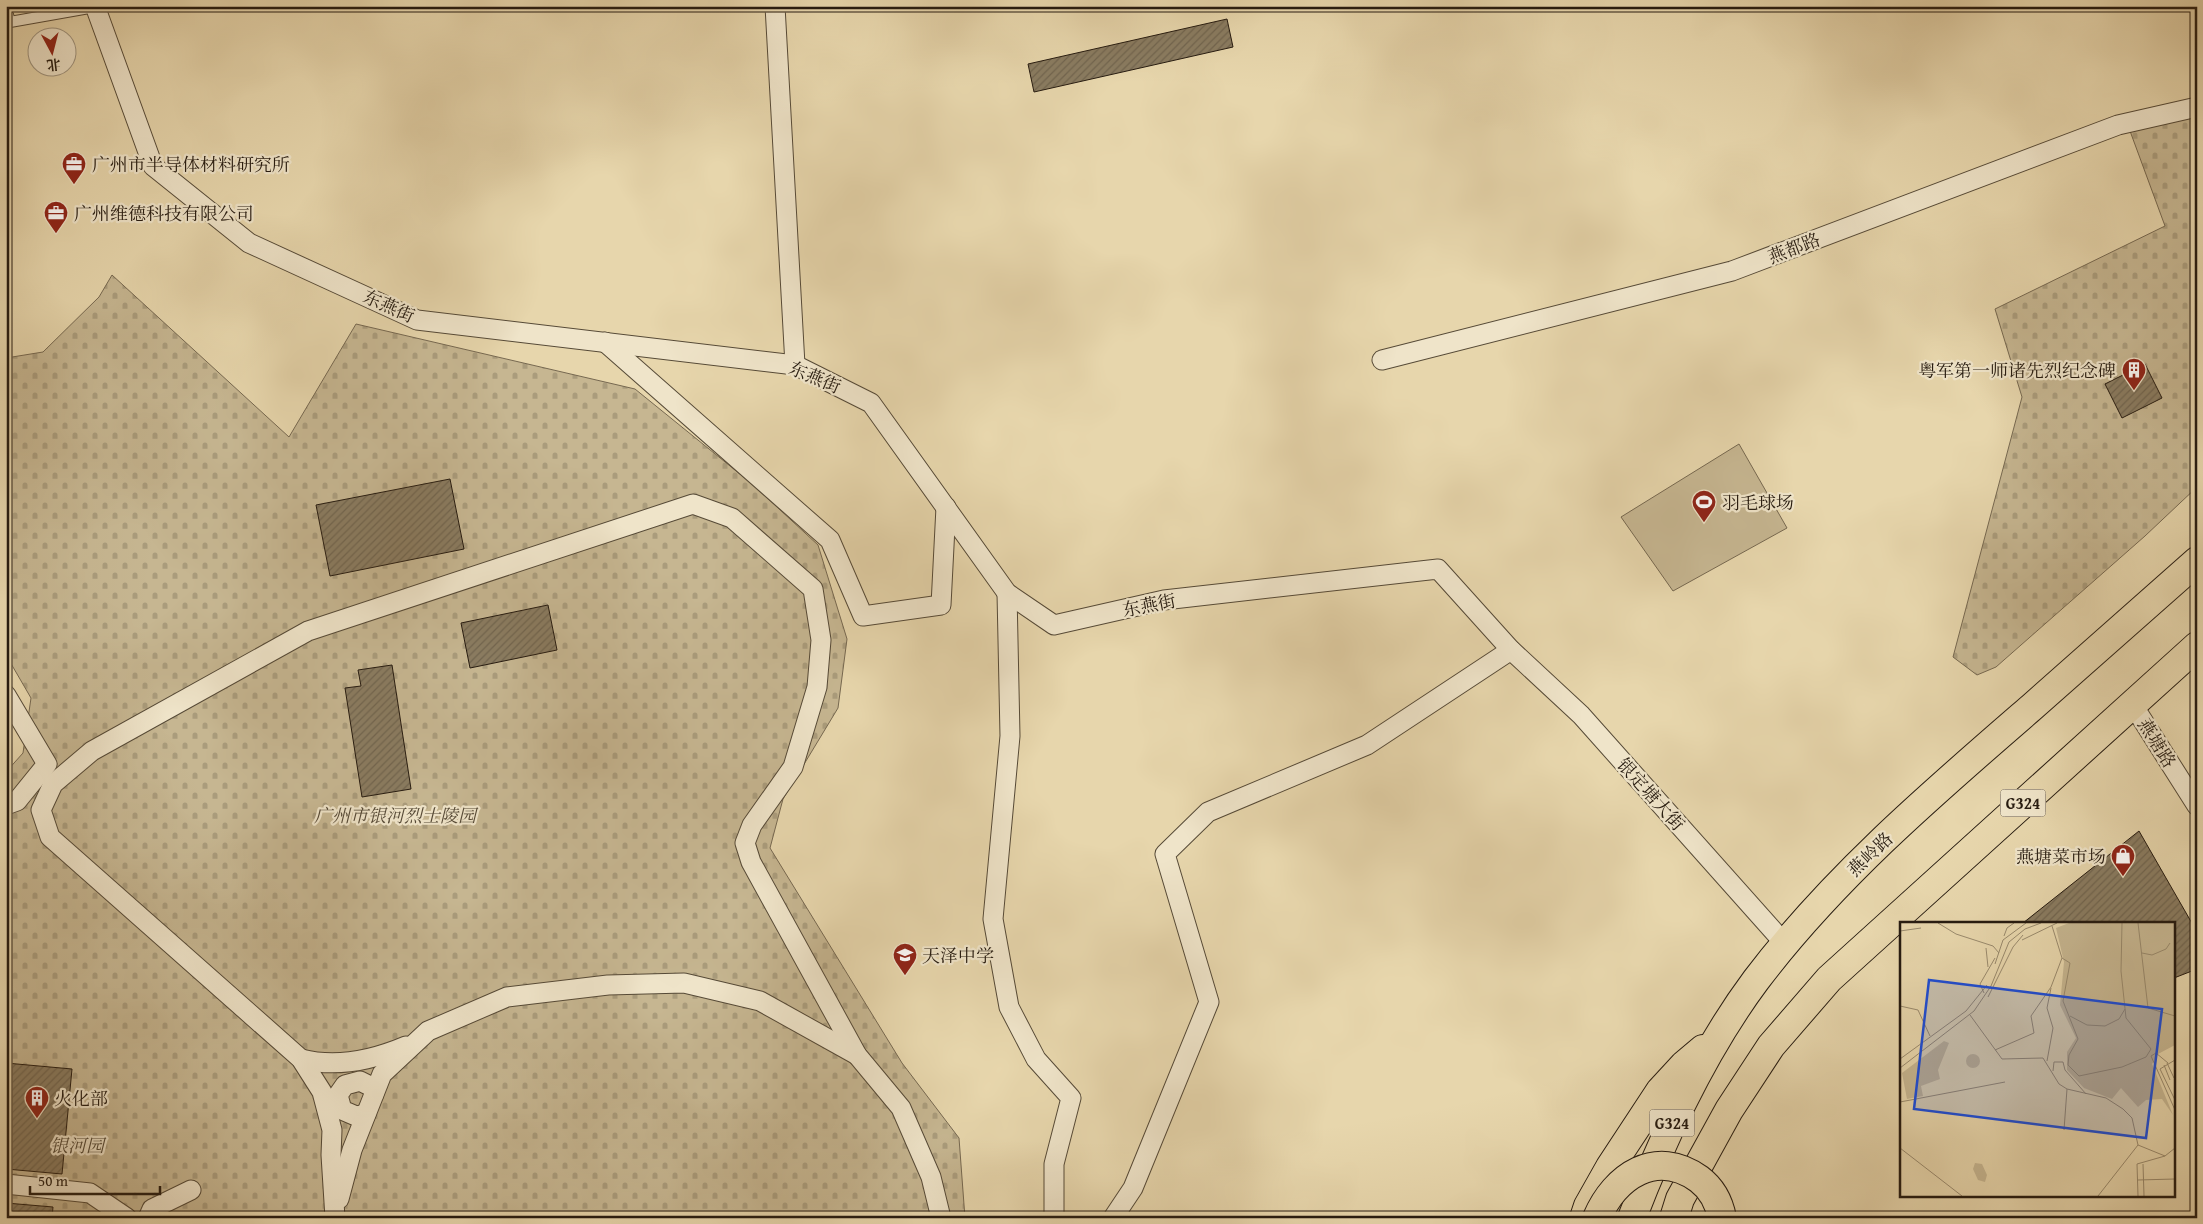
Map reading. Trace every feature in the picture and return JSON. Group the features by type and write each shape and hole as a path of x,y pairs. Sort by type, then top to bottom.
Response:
{"highway":[{"name":"燕岭路","path":"1632,1218 1665,1136 1721,1033 1756,981 1785,944 1858,865 1941,787 2197,561"},
{"name":"G324","path":"1674,1218 1680,1199 1729,1110 1772,1046 1829,979 2197,646"},
{"path":"1584,1218 1588,1206 1610,1167 1660,1091 1684,1065 1721,1033"},
{"path":"1597,1218 1604,1201 1628,1176 1645,1168 1660,1165 1689,1172 1703,1182 1713,1194 1720,1208 1722,1218"}],"street":[{"name":"东燕街","path":"95,6 154,166 249,243 417,320 795,365 871,402 1007,593 1054,625 1164,600 1438,569 1511,650"},
{"path":"775,6 795,365"},
{"name":"燕都路","path":"1382,360 1732,271 2118,125 2197,107"},
{"path":"605,342 830,540 863,616 941,605 946,507"},
{"path":"366,1114 356,1116 333,1104 301,1059 50,837 41,810 53,784 92,751 308,631 693,504 732,518 813,589 821,640 817,687 793,767 752,825 745,843 751,862 858,1055 900,1108 931,1177 941,1218"},
{"path":"1007,593 1010,736 993,919 1009,1007 1036,1059 1071,1098 1054,1164 1054,1218"},
{"path":"1113,1218 1133,1188 1210,1002 1165,854 1208,812 1367,746 1511,650"},
{"name":"银定塘大街","path":"1511,650 1581,715 1785,944"},
{"path":"6,695 47,764 17,801 6,805"},
{"name":"燕塘路","path":"2133,705 2197,806"},
{"path":"335,1217 352,1150 382,1074 428,1031 507,997 608,985 684,983 760,1001 858,1055"},
{"path":"301,1059 316,1063 363,1060 383,1056 416,1041"},
{"path":"335,1217 331,1155 333,1104 345,1085 360,1081 372,1087 374,1094"},
{"path":"6,1184 90,1193 127,1218"},
{"path":"148,1218 152,1209 191,1190"}],"lane":[{"path":"6,7 10,22 95,6"}],"green space":[{"path":"2197,112 2197,487 2145,536 1996,667 1977,675 1953,657 2022,397 1995,309 2165,226 2130,131"},
{"name":"广州市银河烈士陵园","path":"112,275 289,437 356,324 635,389 751,483 818,545 847,639 838,708 783,799 770,848 902,1063 959,1138 965,1218 6,1218 6,772 23,753 31,698 6,655 6,358 43,352 99,297"},
{"name":"羽毛球场","path":"1739,444 1787,528 1673,591 1621,517"}],"building":[{"path":"1227,19 1233,47 1034,92 1028,64"},
{"name":"粤军第一师诸先烈纪念碑","path":"2145,364 2162,398 2122,418 2105,384"},
{"path":"450,479 464,549 330,576 316,505"},
{"path":"548,605 557,650 470,668 461,623"},
{"path":"392,665 411,789 362,797 345,688 361,686 358,670"},
{"name":"燕塘菜市场","path":"2139,831 2197,932 2197,969 2176,977 2176,922 2024,922"},
{"name":"火化部","path":"6,1063 72,1069 62,1174 6,1169"},
{"path":"6,1203 53,1207 52,1218 6,1218"}],"place":[{"name":"广州市半导体材料研究所","path":"74,185"},
{"name":"广州维德科技有限公司","path":"56,234"},
{"name":"粤军第一师诸先烈纪念碑","path":"2134,391"},
{"name":"羽毛球场","path":"1704,523"},
{"name":"燕塘菜市场","path":"2123,877"},
{"name":"天泽中学","path":"905,976"},
{"name":"火化部","path":"37,1119"}],"park label":[{"name":"银河园","path":"77,1145"}]}
